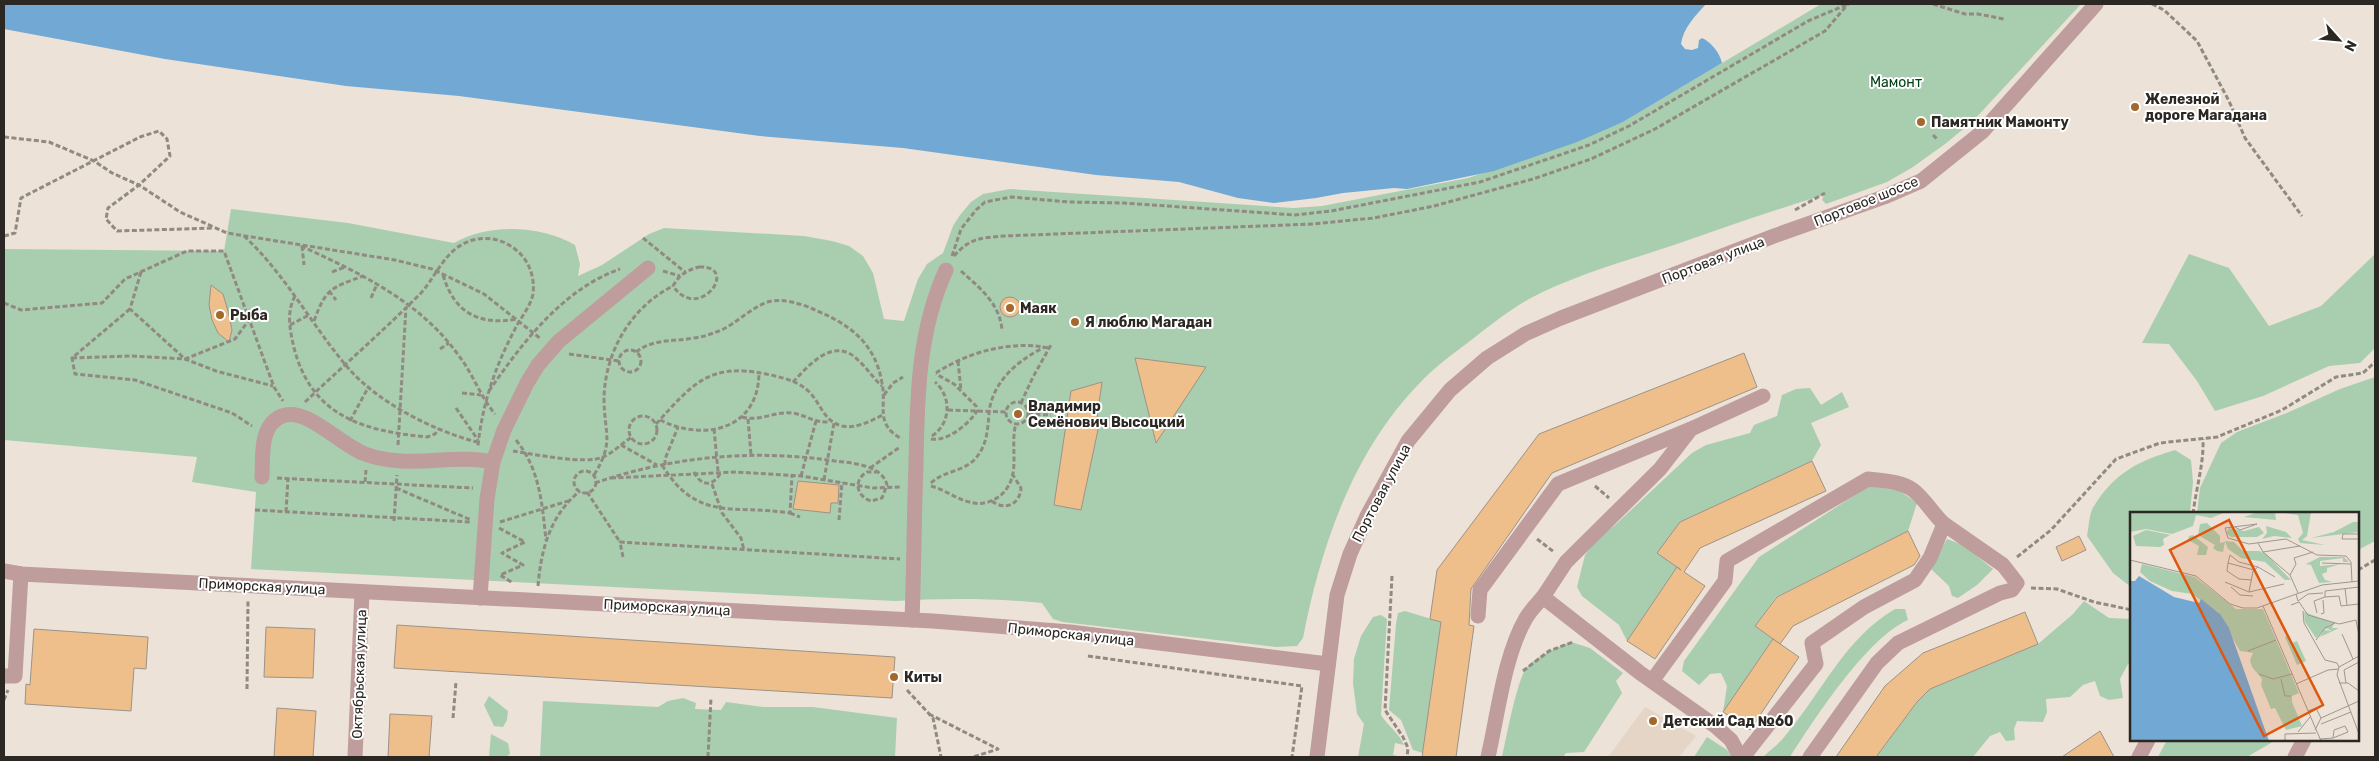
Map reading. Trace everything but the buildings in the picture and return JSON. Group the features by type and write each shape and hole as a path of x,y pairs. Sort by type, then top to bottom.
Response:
{"street":[{"name":"Портовое шоссе","path":"1774,236 1884,197 1920,181 1982,132 2096,4"},
{"name":"Портовая улица","path":"1317,757 1337,595 1350,554 1367,516 1408,441 1450,390 1487,358 1524,334 1774,236"},
{"path":"912,620 916,441 922,356 933,303 948,266"},
{"path":"480,598 487,499 493,462 504,430 538,365 574,327 648,268"},
{"path":"1478,616 1480,590 1558,484 1691,429 1763,396"},
{"path":"262,477 266,434 275,420 283,415 292,414 306,416 339,440 367,455 392,461 432,462 475,459 493,462"},
{"path":"1488,757 1517,635 1527,616 1566,562 1660,469 1691,429"},
{"path":"1652,681 1725,581 1727,561 1868,479 1904,485 1914,490 1932,513 1944,524 2003,564 2016,583 2012,590 2000,593 1898,643 1877,663 1810,757"},
{"path":"1542,597 1602,644 1720,730 1731,740 1741,757 1816,664 1812,643 1864,607 1915,580 1930,558 1944,524"},
{"name":"Приморская улица","path":"4,571 21,574 912,620 1070,632 1328,664"},
{"path":"4,676 15,676 21,574"},
{"name":"Октябрьская улица","path":"356,757 362,592"},
{"path":"2139,757 2147,741"},
{"path":"2295,757 2303,741"}],"path":[{"path":"948,266 961,229 976,210 986,202 1011,197 1295,215 1331,211 1480,182 1589,145 1629,126 1808,21 1848,4"},
{"path":"948,266 967,243 982,238 1352,220 1434,206 1533,179 1591,159 1655,129 1825,31 1848,4"},
{"path":"1934,4 1965,14 1978,14 2004,19"},
{"path":"2152,4 2164,10 2197,41 2229,101 2245,138 2302,216"},
{"path":"4,236 15,233 21,198 140,137 159,131 167,138 170,156 138,185 108,208 106,219 117,231 215,228"},
{"path":"1934,135 1937,140"},
{"path":"4,137 49,142 94,161 112,173 138,185 180,212 227,233 395,260 438,272 484,294 545,341"},
{"path":"1792,212 1825,193"},
{"path":"244,236 264,256 345,364 369,386 400,408 439,429 488,445"},
{"path":"643,238 685,272"},
{"path":"4,303 21,310 102,303 125,279 187,251 224,251 274,387 292,414 407,306 438,272 449,255 461,245 471,240 495,239 514,248 530,268 533,284 530,304 518,320 498,364 485,402 477,451"},
{"path":"296,244 363,276 407,306 449,343 460,356 485,402 499,420"},
{"path":"302,246 304,266"},
{"path":"594,476 585,471 576,476 575,486 580,491 587,492 593,488 595,483 594,476 604,457 607,447 605,385 610,361 622,333 637,314 660,293 673,286 685,272 709,266 715,270 718,276 715,286 707,294 696,299 682,295 673,286"},
{"path":"948,266 992,301 999,311 1002,330"},
{"path":"332,272 345,267"},
{"path":"488,394 534,333 561,306 597,279 619,269 648,268"},
{"path":"72,358 130,309 141,272"},
{"path":"443,274 450,295 456,304 472,316 494,322 518,320"},
{"path":"314,322 321,303 329,291 363,276"},
{"path":"371,298 377,284"},
{"path":"329,291 336,300"},
{"path":"295,296 289,314 290,324 298,361 303,374 315,392 350,420 373,429 398,434 431,436 439,429"},
{"path":"619,362 621,355 626,350 636,352 656,341 693,339 729,327 764,303 778,301 794,303 830,316 848,326 858,335 870,351 884,395 882,415 890,430 907,440 893,454 870,468"},
{"path":"398,448 407,306"},
{"path":"130,309 185,359"},
{"path":"290,324 309,315"},
{"path":"185,359 235,340 249,320"},
{"path":"440,349 449,343"},
{"path":"1021,403 1052,343"},
{"path":"977,411 957,430 935,440 926,439 941,429 948,410 945,395 940,386 930,378 934,374 958,361 999,347 1049,348"},
{"path":"1016,423 1012,439 1013,475 1009,486 1002,494 985,503 970,502 928,485 938,477 959,470 975,459 985,442 990,411 998,389 1009,370 1025,357 1045,347"},
{"path":"562,350 582,357 619,362 625,370 636,370 640,361 636,352"},
{"path":"793,382 824,354 842,351 857,359 882,386"},
{"path":"72,358 132,356 185,359 216,371 274,387"},
{"path":"72,358 75,374 135,380 232,413 266,434"},
{"path":"958,361 961,390"},
{"path":"2003,564 2022,554 2051,530 2116,459 2160,443 2217,437 2282,410 2336,377 2363,373 2375,362"},
{"path":"656,424 648,417 638,417 630,427 632,437 641,444 650,442 656,436 656,424 694,384 706,377 736,370 759,372 793,382 807,389 826,418 833,422"},
{"path":"660,420 678,427 705,431 726,427 741,417 753,402 759,382 759,372"},
{"path":"934,374 947,378 961,390 976,406 977,411"},
{"path":"884,395 893,383 905,376"},
{"path":"339,440 369,386"},
{"path":"462,393 481,395"},
{"path":"1021,403 1026,407 1028,414 1022,422 1016,423 1010,420 1007,412 1011,404 1021,403"},
{"path":"456,408 478,441"},
{"path":"948,410 1007,412"},
{"path":"741,417 748,419 794,413 816,421 853,426 882,415"},
{"path":"1028,414 1051,415"},
{"path":"748,419 751,455"},
{"path":"801,476 816,421"},
{"path":"824,480 833,422"},
{"path":"662,465 678,427"},
{"path":"714,429 719,471 712,484 724,518 740,538 744,550"},
{"path":"511,434 526,453 536,472 546,540"},
{"path":"505,450 588,460 604,457 632,437"},
{"path":"2193,512 2196,485 2204,460 2203,439"},
{"path":"621,445 662,465 681,492 692,500 706,506 790,513 800,517"},
{"path":"595,483 662,465 716,457 751,455 805,457 870,468 878,472 885,478 887,488 882,498 871,501 861,496 858,485 864,474 878,472"},
{"path":"394,520 397,467"},
{"path":"609,478 719,471 792,475 887,488 906,486"},
{"path":"694,472 702,483 712,484"},
{"path":"1581,474 1620,508"},
{"path":"790,513 792,475"},
{"path":"991,500 1002,506 1010,505 1016,501 1021,488 1013,475"},
{"path":"262,477 396,486 476,488"},
{"path":"286,512 288,478"},
{"path":"475,497 476,479"},
{"path":"839,520 842,482"},
{"path":"396,486 473,520"},
{"path":"538,587 541,558 546,540 558,515 568,501 580,491"},
{"path":"587,492 620,542 622,556"},
{"path":"518,586 500,575 523,565 502,553 525,542 497,527 498,523 543,511 568,501"},
{"path":"255,510 394,520 462,523 473,520"},
{"path":"473,520 475,515"},
{"path":"1524,529 1566,562"},
{"path":"620,542 903,559"},
{"path":"2359,569 2375,560"},
{"path":"1392,576 1385,710 1404,737 1408,748 1407,757"},
{"path":"2016,583 2035,589 2057,589 2094,602 2130,610"},
{"path":"247,690 248,607"},
{"path":"1504,685 1549,651 1571,642 1602,644"},
{"path":"1088,656 1302,686 1292,757"},
{"path":"453,718 456,682"},
{"path":"907,690 933,718 942,757"},
{"path":"708,757 711,698"},
{"path":"929,714 998,749 973,757"}],"shaded area":[{"name":"Детский Сад №60","path":"1645,707 1696,736 1679,757 1608,757"}],"green space":[{"name":"Мамонт","path":"1821,4 2081,4 1973,121 1913,167 1887,182 1826,204 1822,200 1824,195 1565,282 1514,308 1441,363 1406,398 1383,428 1363,460 1346,494 1332,529 1311,601 1303,638 1297,646 1276,647 1063,622 1053,619 1042,603 1024,601 932,599 895,601 251,569 256,492 192,482 197,457 4,440 4,249 224,251 231,209 348,223 454,243 483,232 514,229 531,230 561,238 575,245 580,264 578,276 602,265 649,234 664,228 804,236 849,246 863,256 873,273 884,319 904,321 918,279 927,264 943,253 953,226 960,215 971,202 983,194 1010,189 1294,208 1322,206 1468,178 1526,159 1623,122"},
{"path":"2189,254 2229,268 2269,326 2321,306 2375,254 2375,348 2360,363 2329,366 2263,396 2215,411 2197,381 2169,344 2142,343"},
{"path":"2375,377 2375,541 2359,549 2359,512 2197,512 2200,488 2221,443 2237,432 2289,412 2340,389"},
{"path":"1810,388 1821,405 1842,392 1849,407 1811,423 1821,445 1812,461 1680,522 1658,553 1677,567 1627,641 1619,625 1582,596 1577,587 1585,555 1596,540 1615,525 1692,453 1706,445 1750,433 1754,425 1777,416 1782,395 1796,389"},
{"path":"2175,450 2191,460 2193,482 2190,512 2130,512 2130,586 2113,573 2087,536 2091,512 2110,484 2129,469"},
{"path":"1869,486 1900,491 1917,503 1908,531 1776,597 1755,626 1773,639 1723,712 1727,686 1721,673 1710,674 1699,685 1682,671 1684,661 1759,557"},
{"path":"1947,539 1963,545 1993,569 1977,585 1958,598 1952,596 1949,586 1930,568"},
{"path":"2084,601 2109,618 2130,619 2130,663 2120,679 2123,698 2109,700 2100,696 2095,681 2083,685 2070,697 2046,699 2047,712 2043,722 2017,721 2014,729 2015,740 2006,741 2000,732 1990,736 1973,757 1876,757 1917,702 1930,689 2038,644 2073,614"},
{"path":"1895,609 1905,609 1908,620 1892,629 1859,661 1827,701 1790,757 1763,757 1785,736 1848,650 1877,621"},
{"path":"1405,611 1441,622 1423,753 1413,750 1401,720 1389,710 1396,624 1398,613"},
{"path":"1381,615 1387,619 1381,715 1404,745 1395,743 1393,755 1402,757 1358,757 1364,724 1357,714 1353,683 1354,659 1361,636 1373,617"},
{"path":"1571,642 1590,648 1623,673 1616,681 1622,693 1584,752 1566,753 1563,757 1502,757 1519,684 1527,667 1542,655"},
{"path":"489,696 508,711 507,720 503,727 494,726 484,705"},
{"path":"683,698 696,703 695,709 721,710 726,702 763,707 813,707 897,718 895,757 540,757 543,701 658,707 668,701"},
{"path":"491,734 508,743 510,754 506,757 489,757"},
{"path":"1707,737 1727,750 1732,757 1694,757"},
{"path":"2166,741 2274,741 2247,757 2158,757"}],"water":[{"path":"4,4 1706,4 1687,27 1681,44 1685,49 1692,50 1698,48 1699,40 1702,38 1715,48 1722,63 1623,122 1577,142 1494,171 1407,189 1394,188 1343,193 1274,203 1238,198 1179,182 1096,175 903,148 760,136 459,96 346,86 165,59 4,29"}],"place":[{"name":"Железной дороге Магадана","path":"2135,107"},
{"name":"Памятник Мамонту","path":"1921,122"},
{"name":"Маяк","path":"1010,308"},
{"name":"Рыба","path":"220,315"},
{"name":"Я люблю Магадан","path":"1075,322"},
{"name":"Владимир Семёнович Высоцкий","path":"1018,414"},
{"name":"Киты","path":"894,677"},
{"name":"Детский Сад №60","path":"1653,721"}]}
